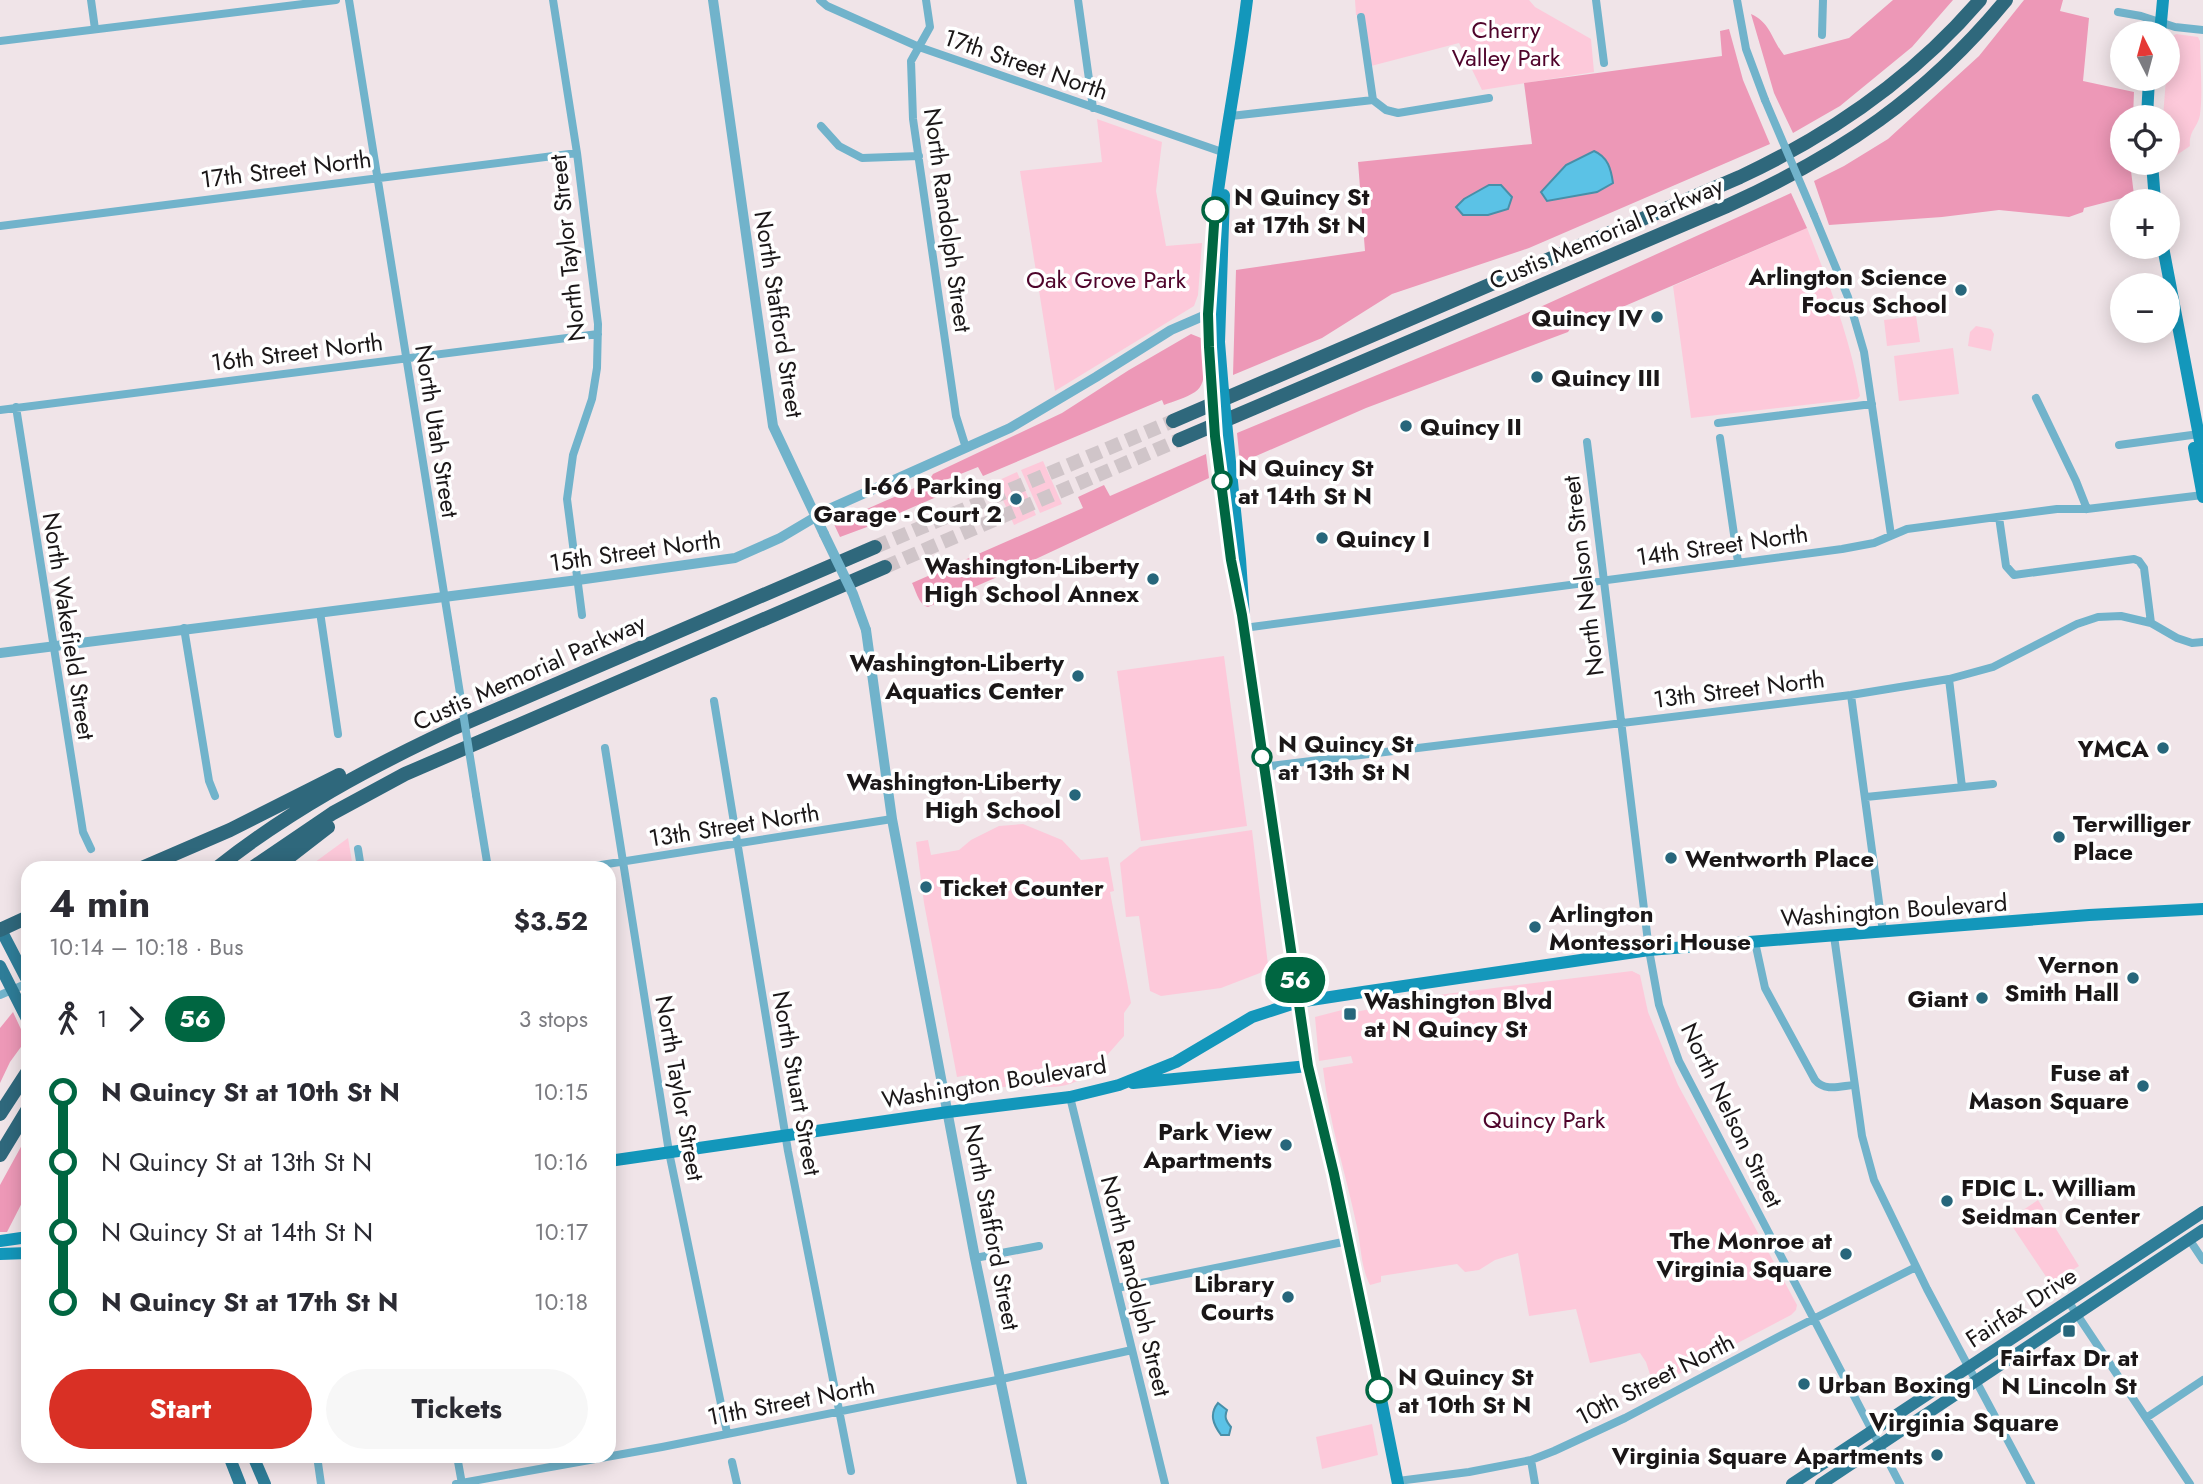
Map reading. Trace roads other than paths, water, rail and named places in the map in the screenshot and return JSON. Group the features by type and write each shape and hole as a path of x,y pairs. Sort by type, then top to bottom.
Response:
{"highway":[{"name":"Custis Memorial Parkway","path":"1173,421 1740,177 1791,152 1852,115 1896,83 1936,47 1980,0"},
{"name":"Custis Memorial Parkway","path":"1180,440 1727,206 1810,166 1871,127 1915,93 1956,57 2007,0"},
{"name":"Custis Memorial Parkway","path":"226,861 266,831 358,775 442,734 875,547"},
{"name":"Custis Memorial Parkway","path":"261,861 344,807 436,759 885,567"},
{"path":"158,861 248,821 433,728 458,717 534,694"},
{"path":"284,861 326,828 436,759"},
{"path":"0,930 21,920"},
{"path":"0,1114 21,1082"},
{"path":"0,1156 21,1121"}],"main road":[{"path":"1247,0 1217,194 1215,436 1226,474 1240,559 1243,621 1308,1066 1348,1241 1398,1483"},
{"path":"2156,0 2157,21"},
{"path":"2158,21 2163,0"},
{"path":"2176,343 2195,435 2203,496"},
{"path":"2195,435 2203,457"},
{"name":"Washington Boulevard","path":"616,1160 1070,1097 1119,1085 1176,1062 1252,1017 1298,1002 1649,950 2089,915 2203,909"},
{"path":"0,930 21,969"},
{"path":"0,966 6,992 21,1010"},
{"path":"1119,1085 1308,1066"},
{"name":"Fairfax Drive","path":"1792,1484 2203,1212"},
{"name":"Fairfax Drive","path":"1821,1484 2203,1230"},
{"path":"0,1241 21,1238"},
{"path":"0,1254 21,1253"},
{"path":"232,1463 240,1484"},
{"path":"256,1463 265,1484"}],"street":[{"path":"91,0 94,29"},
{"path":"0,41 336,0"},
{"name":"North Utah Street","path":"349,0 487,861"},
{"name":"North Taylor Street","path":"553,0 577,153 598,334 592,398 573,455 567,499 582,615"},
{"name":"North Stafford Street","path":"713,0 773,426 853,594 866,629 892,819 975,1258 1022,1484"},
{"name":"17th Street North","path":"820,0 827,6 919,47 1225,153"},
{"name":"North Randolph Street","path":"926,0 930,27 911,61 913,119 956,415 966,448"},
{"path":"1079,0 1093,108"},
{"path":"1596,0 1604,63"},
{"path":"1737,0 1746,49 1851,306 1864,352 1891,535"},
{"path":"1822,35 1823,0"},
{"path":"2118,12 2141,21"},
{"path":"1361,17 1373,100"},
{"path":"2180,28 2203,30"},
{"path":"1231,116 1373,100 1386,110 1398,113 1489,98"},
{"path":"821,126 839,146 862,158 919,156"},
{"name":"17th Street North","path":"0,226 577,153"},
{"name":"15th Street North","path":"0,653 736,558 780,538 816,516 1010,428 1171,330 1214,312"},
{"name":"16th Street North","path":"0,410 598,334"},
{"path":"2036,398 2087,509"},
{"path":"1718,423 1872,404"},
{"name":"North Wakefield Street","path":"16,407 82,832 91,849"},
{"path":"2119,445 2195,435"},
{"path":"1720,438 1738,562"},
{"name":"North Nelson Street","path":"1587,442 1649,950 1659,1005 1679,1061 1900,1484"},
{"name":"14th Street North","path":"1243,621 1602,581 1842,549 1874,543 1908,529 2057,509 2087,509 2203,496"},
{"path":"2000,517 2007,566 2014,575 2077,565 2134,559 2139,561 2144,568 2151,623"},
{"path":"320,612 338,734"},
{"name":"13th Street North","path":"1263,767 1852,695 1948,680 1993,667 2077,624 2098,617 2121,617 2151,623 2177,638 2192,643 2203,642"},
{"path":"184,628 209,781 215,796"},
{"path":"1948,680 1962,788"},
{"path":"1852,695 1883,932"},
{"name":"North Stuart Street","path":"714,701 785,1135 851,1471"},
{"name":"North Taylor Street","path":"605,748 669,1152 727,1433"},
{"path":"1866,797 1993,785"},
{"name":"13th Street North","path":"616,863 892,819"},
{"path":"358,849 360,861"},
{"path":"1835,936 1862,1136 1874,1180 1916,1267 2031,1484"},
{"path":"1755,942 1765,988 1818,1085 1825,1088 1854,1085"},
{"name":"North Randolph Street","path":"1070,1097 1165,1484"},
{"path":"2189,1240 2203,1261"},
{"path":"1117,1288 1348,1241"},
{"path":"975,1258 1039,1246"},
{"name":"10th Street North","path":"1398,1483 1531,1460 1625,1418 1916,1267"},
{"path":"2068,1301 2190,1484"},
{"name":"11th Street North","path":"616,1454 1002,1379 1132,1350"},
{"path":"2146,1418 2203,1380"},
{"path":"1531,1460 1535,1484"},
{"path":"732,1462 737,1484"},
{"path":"318,1463 321,1484"},
{"path":"458,1463 462,1484"},
{"name":"11th Street North","path":"456,1484 568,1463"}],"water":[{"path":"1594,151 1608,164 1613,183 1597,192 1547,201 1541,192 1566,165"},
{"path":"1489,185 1501,185 1512,197 1508,209 1488,215 1463,215 1456,207 1464,199"},
{"path":"1218,1403 1227,1410 1226,1419 1231,1427 1229,1435 1221,1435 1214,1423 1213,1415"}],"tunnel":[{"path":"875,547 1173,421"},
{"path":"885,567 1179,440"}],"place":[{"name":"N Quincy St at 17th St N","path":"1215,210"},
{"name":"Arlington Science Focus School","path":"1961,290"},
{"name":"Quincy IV","path":"1657,317"},
{"name":"Quincy III","path":"1537,377"},
{"name":"Quincy II","path":"1406,426"},
{"name":"N Quincy St at 14th St N","path":"1222,481"},
{"name":"I-66 Parking Garage - Court 2","path":"1016,499"},
{"name":"Quincy I","path":"1322,538"},
{"name":"Washington-Liberty High School Annex","path":"1153,579"},
{"name":"Washington-Liberty Aquatics Center","path":"1078,676"},
{"name":"YMCA","path":"2163,748"},
{"name":"N Quincy St at 13th St N","path":"1262,757"},
{"name":"Washington-Liberty High School","path":"1075,795"},
{"name":"Terwilliger Place","path":"2059,837"},
{"name":"Wentworth Place","path":"1671,858"},
{"name":"Ticket Counter","path":"926,887"},
{"name":"Arlington Montessori House","path":"1535,927"},
{"name":"Vernon Smith Hall","path":"2133,978"},
{"name":"Giant","path":"1982,998"},
{"name":"Washington Blvd at N Quincy St","path":"1350,1014"},
{"name":"Fuse at Mason Square","path":"2143,1086"},
{"name":"Park View Apartments","path":"1286,1145"},
{"name":"FDIC L. William Seidman Center","path":"1947,1201"},
{"name":"The Monroe at Virginia Square","path":"1846,1254"},
{"name":"Library Courts","path":"1288,1297"},
{"name":"Fairfax Dr at N Lincoln St","path":"2069,1331"},
{"name":"Urban Boxing","path":"1804,1384"},
{"name":"N Quincy St at 10th St N","path":"1379,1390"},
{"name":"Virginia Square Apartments","path":"1937,1455"}],"district":[{"name":"Virginia Square","path":"1964,1422"}],"park label":[{"name":"Cherry Valley Park","path":"1506,43"},
{"name":"Oak Grove Park","path":"1106,279"},
{"name":"Quincy Park","path":"1544,1119"}]}
